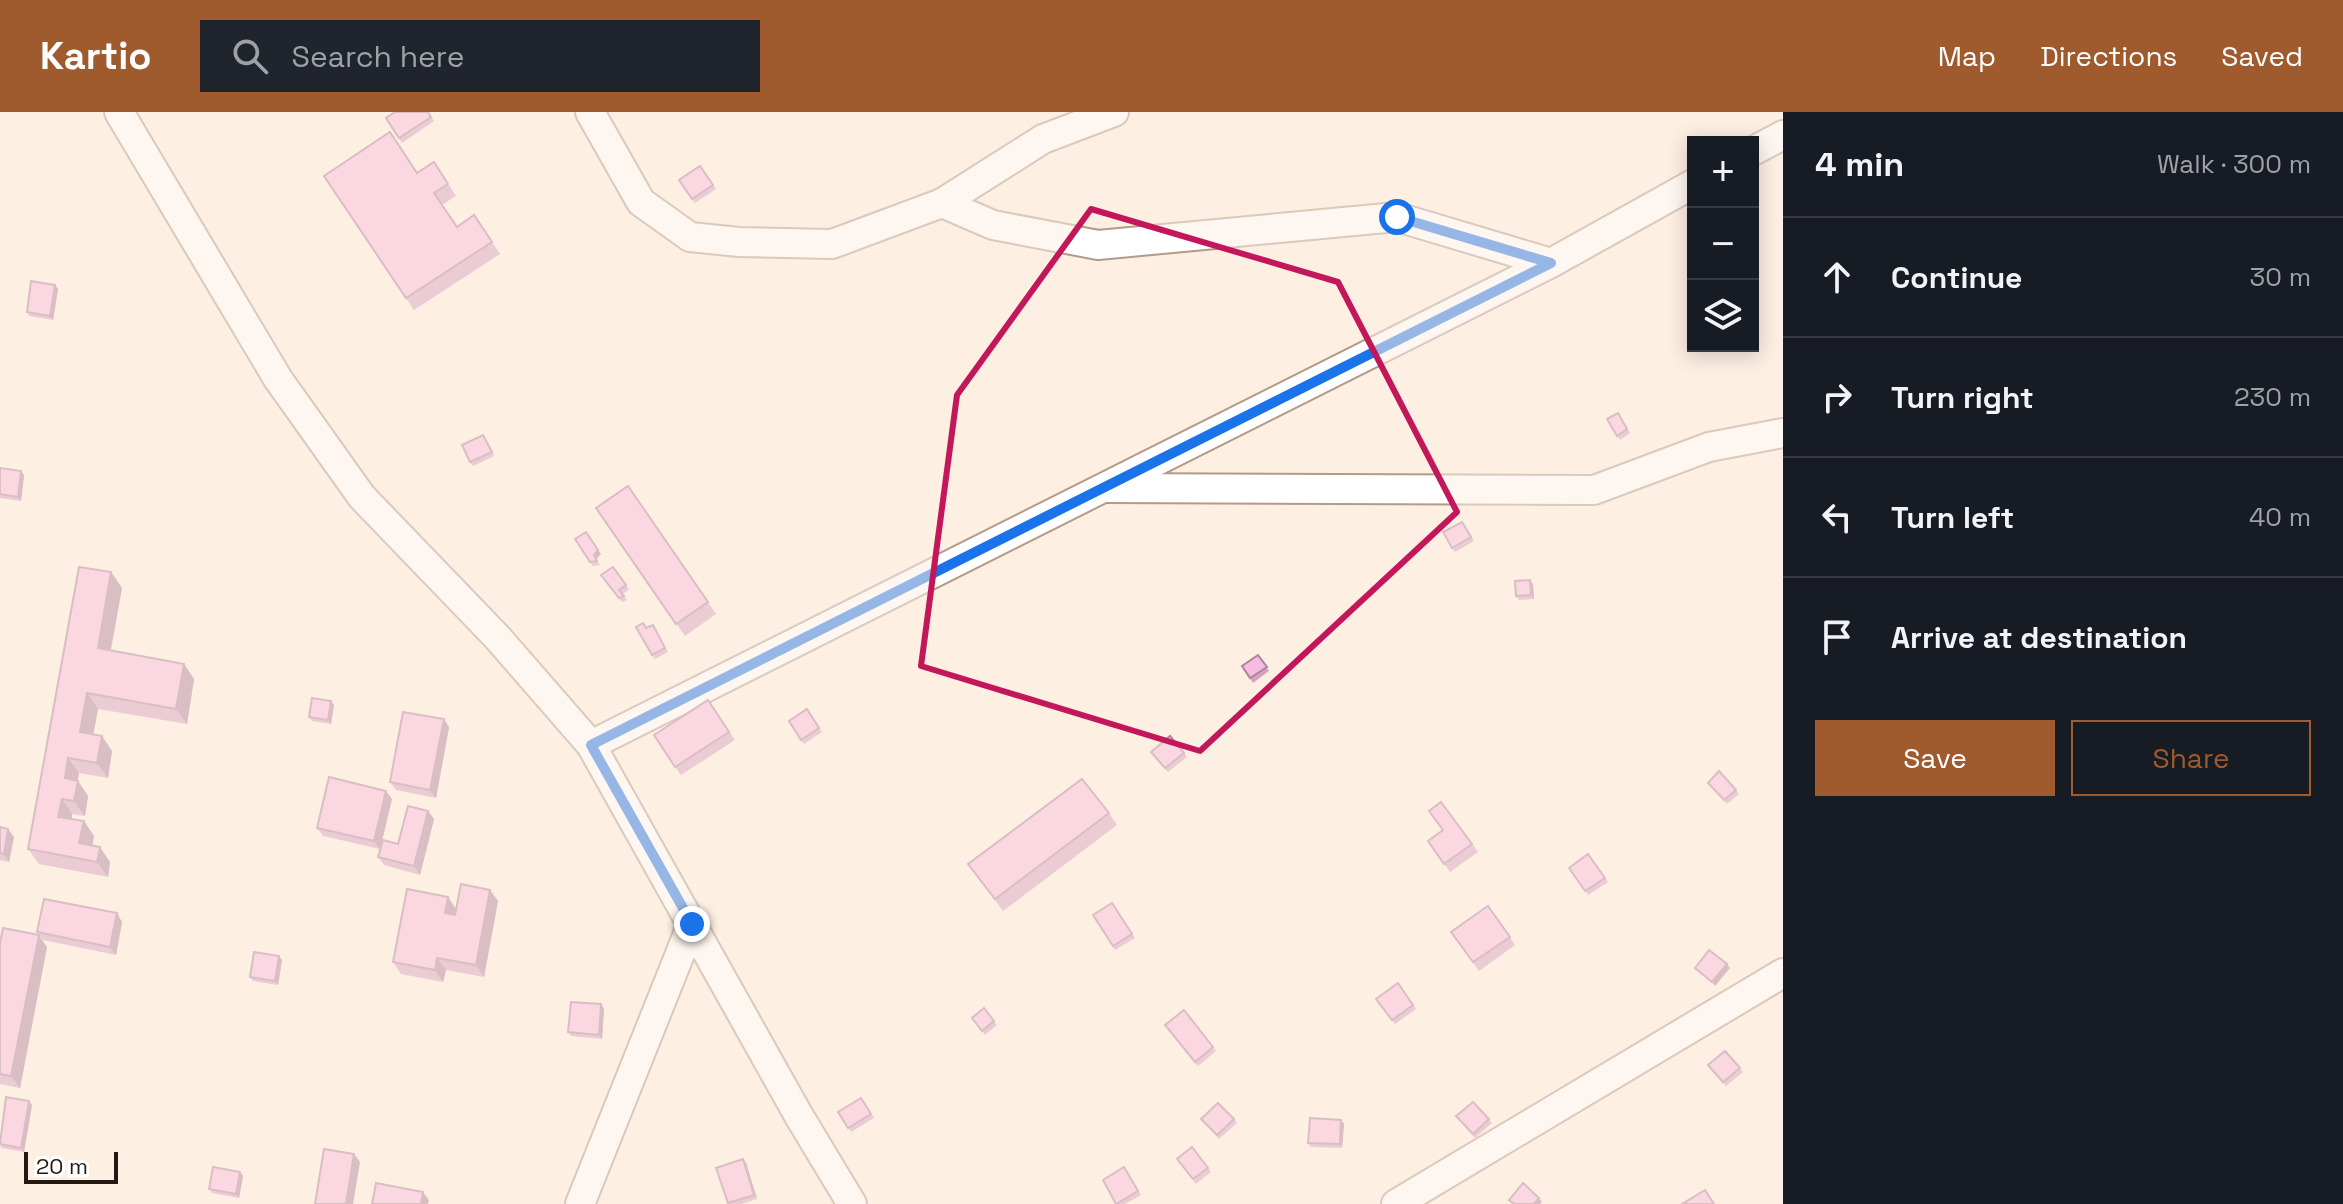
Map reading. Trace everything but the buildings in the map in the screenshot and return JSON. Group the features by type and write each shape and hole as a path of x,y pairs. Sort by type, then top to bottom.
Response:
{"street":[{"path":"119,112 278,379 362,497 497,637 591,745 799,1116 852,1204"},
{"path":"590,112 641,202 690,237 739,242 832,244 942,203 1043,139 1114,112"},
{"path":"1759,148 1783,135"},
{"path":"591,745 1551,263 1687,187"},
{"path":"942,203 993,225 1098,245 1397,217 1551,263"},
{"path":"1102,488 1594,490 1709,447 1783,433"},
{"path":"580,1204 692,924"},
{"path":"1396,1204 1783,973"}],"highlighted area":[{"path":"1091,209 1338,282 1457,512 1200,751 921,666 957,395"}],"route":[{"path":"692,924 591,745 1551,263 1397,217"}]}
